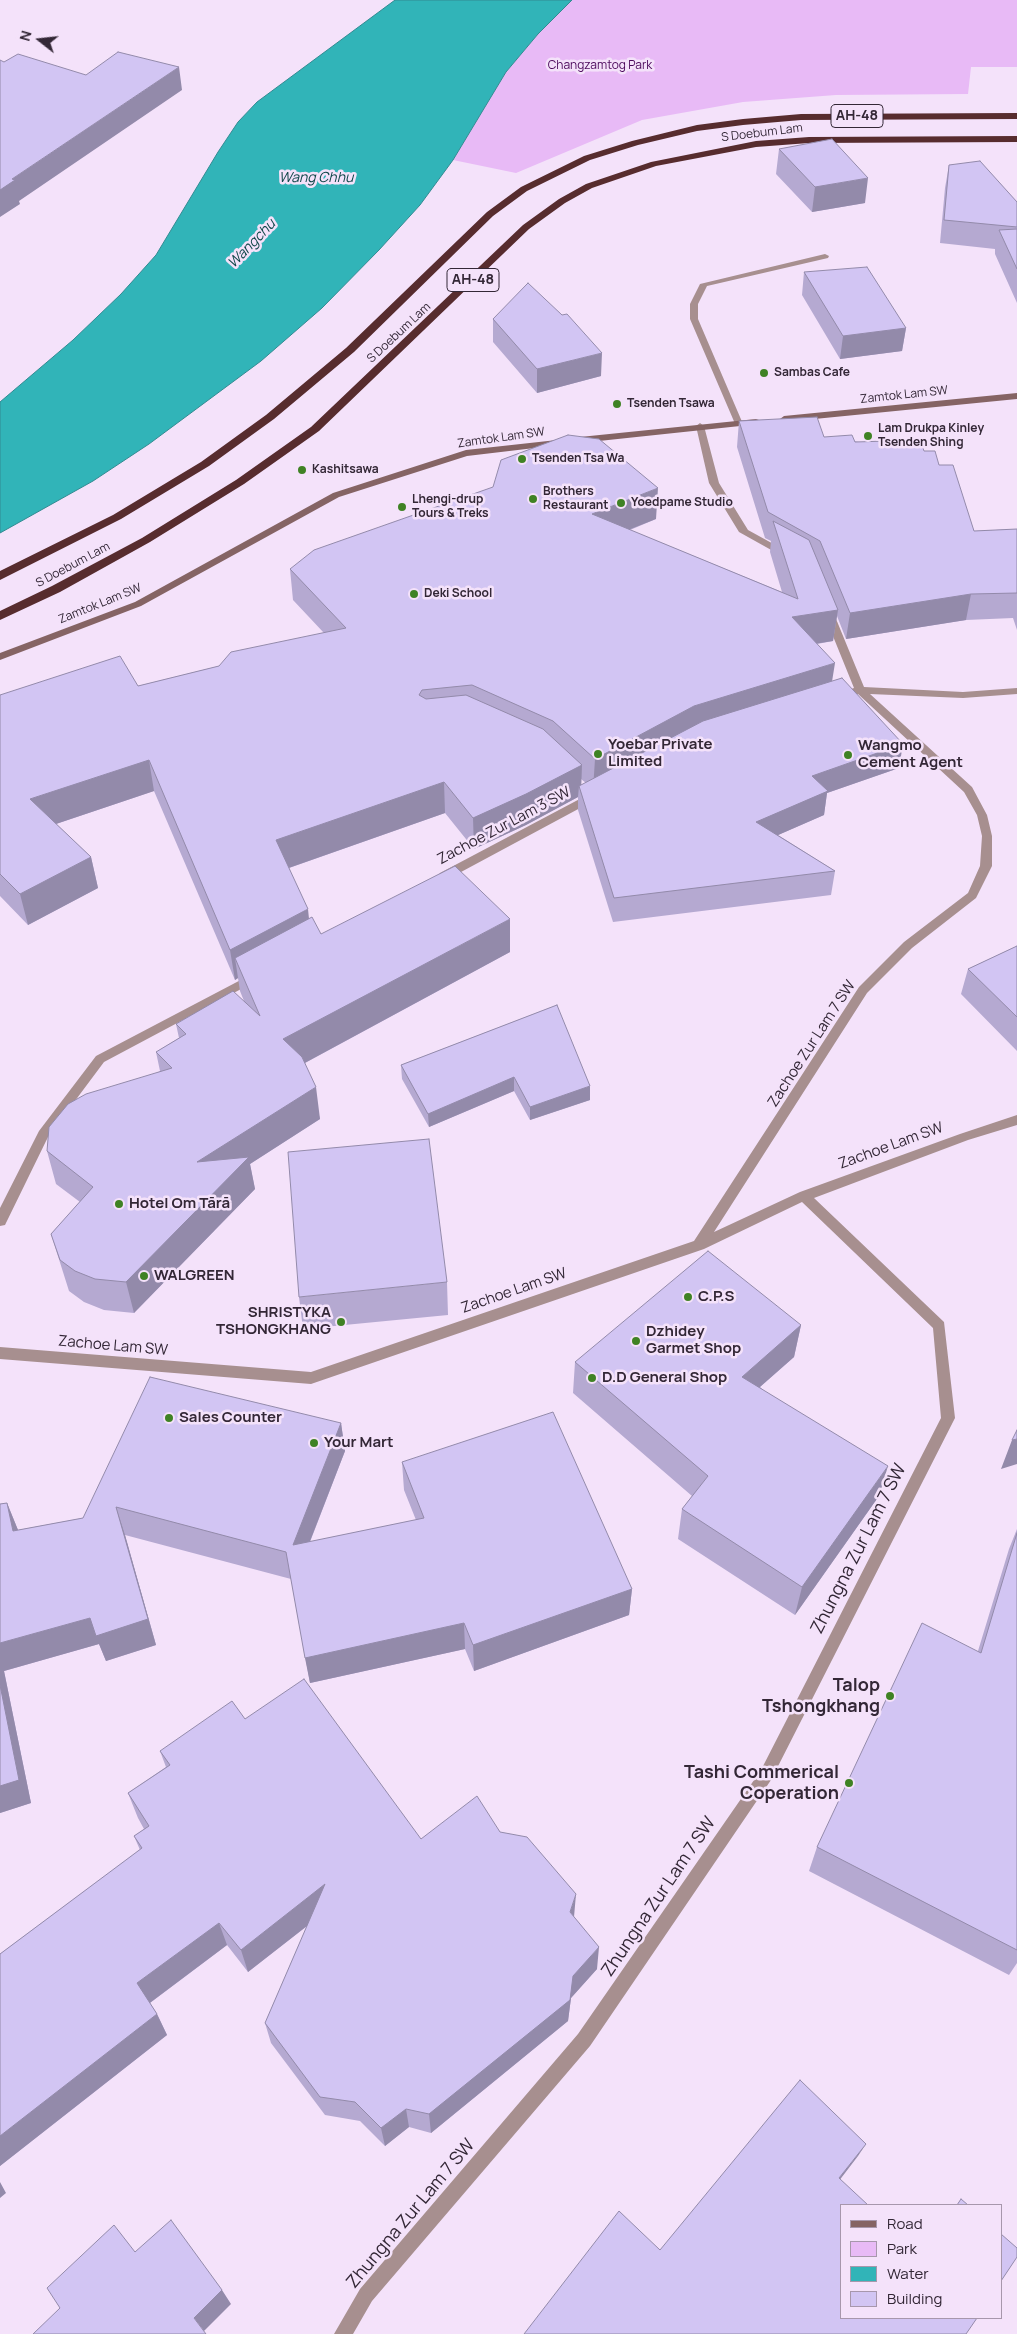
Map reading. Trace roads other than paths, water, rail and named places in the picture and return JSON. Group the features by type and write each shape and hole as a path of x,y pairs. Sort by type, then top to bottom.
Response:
{"highway":[{"name":"S Doebum Lam","path":"0,576 125,512 205,464 270,417 350,350 490,214 524,189 588,158 635,143 697,128 801,116 1017,116"},
{"name":"S Doebum Lam","path":"0,616 56,589 146,540 240,482 315,429 526,228 562,201 589,186 654,164 756,144 809,140 1017,139"}],"street":[{"path":"739,424 694,320 694,304 704,284 825,256"},
{"name":"Zamtok Lam SW","path":"0,657 138,604 336,495 466,453 700,426 739,424 1017,396"},
{"path":"700,426 714,483 744,532 793,559"},
{"name":"Zachoe Zur Lam 7 SW","path":"699,1245 863,990 908,945 972,895 986,866 987,836 982,815 968,790 860,690 823,601"},
{"path":"824,701 860,690 963,695 1017,691"},
{"name":"Zachoe Zur Lam 3 SW","path":"433,881 592,793"},
{"path":"0,1221 43,1134 100,1059 266,970"},
{"name":"Zachoe Lam SW","path":"0,1353 311,1378 699,1245 804,1196 964,1137 1017,1120"},
{"name":"Zhungna Zur Lam 7 SW","path":"343,2334 366,2295 584,2040 766,1775 948,1418 939,1326 804,1196"}],"water":[{"name":"Wang Chhu","path":"395,0 572,0 538,34 506,72 453,160 420,205 322,308 261,361 149,444 93,481 0,533 0,402 73,340 121,294 156,255 218,152 238,122 257,102"}],"place":[{"name":"Sambas Cafe","path":"764,373"},
{"name":"Tsenden Tsawa","path":"617,404"},
{"name":"Lam Drukpa Kinley Tsenden Shing","path":"868,436"},
{"name":"Tsenden Tsa Wa","path":"522,459"},
{"name":"Kashitsawa","path":"302,470"},
{"name":"Brothers Restaurant","path":"533,499"},
{"name":"Yoedpame Studio","path":"621,503"},
{"name":"Lhengi-drup Tours & Treks","path":"402,507"},
{"name":"Deki School","path":"414,594"},
{"name":"Yoebar Private Limited","path":"598,754"},
{"name":"Wangmo Cement Agent","path":"848,755"},
{"name":"Hotel Om Tārā","path":"119,1204"},
{"name":"WALGREEN","path":"144,1276"},
{"name":"C.P.S","path":"688,1297"},
{"name":"SHRISTYKA TSHONGKHANG","path":"341,1322"},
{"name":"Dzhidey Garmet Shop","path":"636,1341"},
{"name":"D.D General Shop","path":"592,1378"},
{"name":"Sales Counter","path":"169,1418"},
{"name":"Your Mart","path":"314,1443"},
{"name":"Talop Tshongkhang","path":"890,1696"},
{"name":"Tashi Commerical Coperation","path":"849,1783"}],"park label":[{"name":"Changzamtog Park","path":"600,66"}],"water label":[{"name":"Wangchu","path":"252,244"}]}
